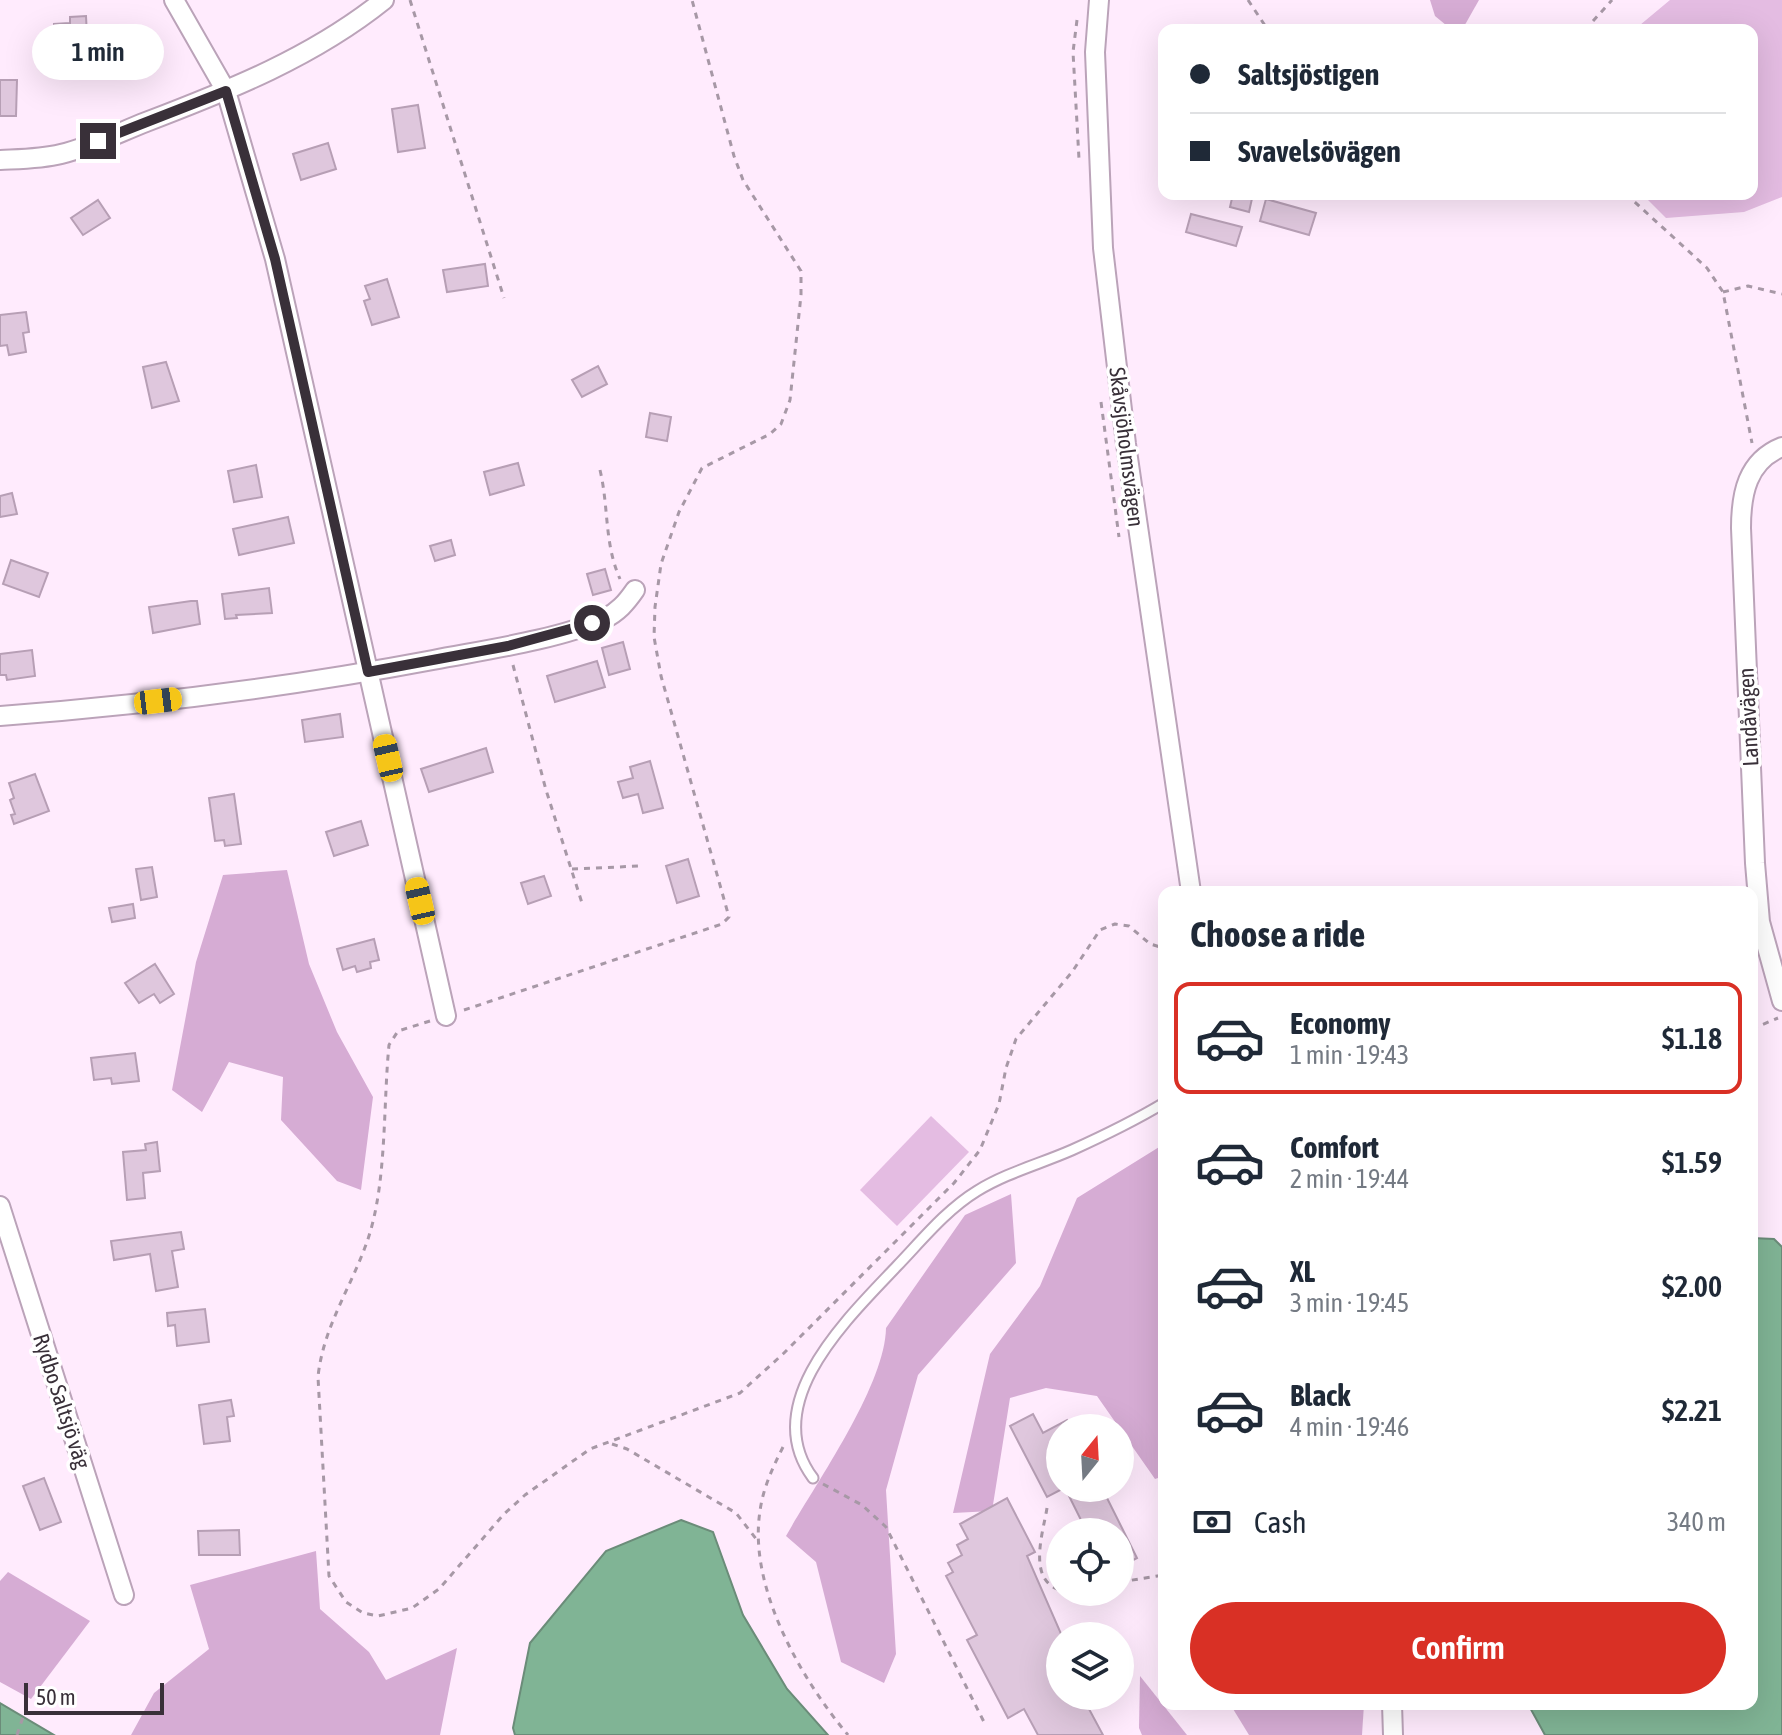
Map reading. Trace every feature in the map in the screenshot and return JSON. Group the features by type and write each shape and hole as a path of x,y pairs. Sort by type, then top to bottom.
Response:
{"street":[{"path":"174,0 226,91 275,259 446,1016"},
{"path":"0,160 39,158 73,151 226,91 317,46 354,24 384,0"},
{"name":"Skåvsjöholmsvägen","path":"1099,0 1095,52 1103,248 1126,444 1190,886"},
{"path":"1756,465 1764,456 1782,447"},
{"name":"Landåvägen","path":"1756,465 1748,479 1741,505 1758,886"},
{"path":"0,716 111,707 315,682 508,646 603,619 622,608 632,595"},
{"name":"Landåvägen","path":"1758,887 1760,922 1782,1001"},
{"name":"Rydbo Saltsjö väg","path":"0,1206 124,1595"},
{"path":"1392,1710 1393,1735"}],"lane":[{"path":"813,1478 800,1456 795,1420 804,1388 821,1353 876,1288 958,1204 999,1178 1071,1150 1158,1106"}],"path":[{"path":"410,0 504,298"},
{"path":"692,0 743,180 801,271 790,400 781,424 770,434 702,468 679,512 661,564 655,607 654,637 661,676 729,917 722,924 398,1031 389,1045 379,1177 368,1239 320,1355 318,1377 329,1576 346,1602 363,1613 378,1616 412,1608 439,1589 504,1514 525,1495 590,1449 740,1393 954,1183 980,1150 999,1104 1016,1039 1072,972 1100,930 1115,924 1129,926 1150,944 1158,946"},
{"path":"1248,0 1264,24"},
{"path":"1590,24 1612,0"},
{"path":"1633,200 1707,268 1723,292 1756,465"},
{"path":"1723,292 1748,286 1782,294"},
{"path":"600,470 606,496 606,537 610,556 632,595"},
{"path":"508,646 546,790 582,903"},
{"path":"572,869 640,866"},
{"path":"1758,1027 1782,1017"},
{"path":"795,1420 765,1487 757,1540 775,1613 792,1650 822,1704 848,1735"},
{"path":"611,1443 709,1495 736,1513 757,1540"},
{"path":"813,1478 862,1505 886,1527 986,1726"},
{"path":"1046,1581 1039,1555 1047,1508"},
{"path":"1134,1580 1158,1576"},
{"path":"17,1735 23,1717"}],"shaded area":[{"path":"1430,0 1479,0 1465,24 1445,24 1435,16"},
{"path":"1670,0 1782,0 1782,197 1744,212 1666,218 1648,200 1758,200 1758,24 1641,24"},
{"path":"287,870 309,964 337,1032 373,1097 361,1190 337,1181 281,1120 283,1077 229,1062 202,1112 172,1090 196,962 223,875"},
{"path":"931,1116 969,1152 897,1226 860,1190"},
{"path":"1158,1148 1158,1478 1155,1479 1134,1449 1134,1414 1110,1414 1097,1396 1046,1388 1010,1398 992,1511 953,1513 990,1354 1040,1286 1077,1198"},
{"path":"1011,1194 1016,1263 918,1375 886,1490 896,1654 884,1683 841,1662 816,1562 786,1536 862,1405 883,1351 886,1328 965,1215"},
{"path":"1758,1238 1774,1239 1782,1247 1782,1735 1545,1735 1531,1710 1758,1710"},
{"path":"681,1520 713,1532 743,1615 787,1689 828,1735 515,1735 513,1728 530,1643 606,1551"},
{"path":"316,1551 320,1609 369,1652 386,1680 457,1648 440,1735 131,1735 154,1693 209,1649 190,1585"},
{"path":"8,1572 90,1621 31,1699 0,1682 0,1581"},
{"path":"1140,1676 1158,1699 1158,1710 1167,1710 1187,1735 1142,1735 1139,1728"},
{"path":"0,1703 54,1735 0,1735"},
{"path":"1234,1710 1364,1710 1362,1735 1249,1735"}],"building":[{"path":"86,16 87,36 69,38 70,46 55,47 54,24 70,23 70,17"},
{"path":"0,80 17,80 16,116 0,116"},
{"path":"418,105 425,148 398,152 392,109"},
{"path":"328,143 336,169 301,180 293,154"},
{"path":"98,200 110,218 83,235 71,218"},
{"path":"1232,200 1252,200 1249,212 1230,207"},
{"path":"1266,200 1316,213 1309,235 1260,221"},
{"path":"1191,214 1242,227 1236,246 1186,232"},
{"path":"485,264 488,286 447,292 443,270"},
{"path":"387,279 399,317 372,325 364,301 370,299 365,286"},
{"path":"26,312 29,332 23,333 26,352 9,355 7,345 0,346 0,315"},
{"path":"166,362 179,401 152,408 143,367"},
{"path":"598,366 607,384 582,397 572,380"},
{"path":"650,413 671,417 667,441 646,437"},
{"path":"518,463 524,485 490,495 484,472"},
{"path":"256,465 262,497 234,502 228,471"},
{"path":"12,493 17,514 0,517 0,496"},
{"path":"288,517 294,543 239,555 233,529"},
{"path":"451,540 455,555 435,561 430,546"},
{"path":"11,560 48,573 39,597 3,584"},
{"path":"605,569 611,590 593,595 587,574"},
{"path":"269,588 272,613 236,615 237,618 225,619 222,594"},
{"path":"197,601 200,624 153,633 149,607"},
{"path":"623,642 630,669 609,675 602,648"},
{"path":"32,650 35,676 7,680 6,675 0,675 0,654"},
{"path":"597,661 605,687 555,702 547,676"},
{"path":"340,714 343,737 305,742 302,720"},
{"path":"486,748 493,772 429,792 421,769"},
{"path":"650,761 663,808 643,813 638,794 623,798 618,782 633,778 630,767"},
{"path":"35,774 49,811 14,824 11,815 15,814 10,800 14,798 9,783"},
{"path":"234,794 241,844 225,846 224,840 215,841 209,798"},
{"path":"361,821 368,845 334,856 326,832"},
{"path":"688,859 699,896 677,903 666,866"},
{"path":"152,867 157,897 141,900 136,869"},
{"path":"544,876 551,896 528,904 521,883"},
{"path":"133,904 135,918 112,922 109,908"},
{"path":"374,939 379,960 370,962 371,968 357,972 355,966 343,970 337,949"},
{"path":"155,964 174,994 160,1003 154,994 139,1003 125,983"},
{"path":"135,1053 139,1081 112,1084 111,1078 94,1080 91,1058"},
{"path":"157,1142 160,1171 143,1173 145,1198 127,1200 123,1152 146,1150 145,1144"},
{"path":"181,1232 184,1249 172,1251 178,1287 156,1291 150,1254 114,1260 111,1241"},
{"path":"205,1309 209,1342 177,1346 175,1325 168,1326 167,1313"},
{"path":"231,1400 234,1416 227,1417 230,1441 204,1444 199,1405"},
{"path":"1033,1414 1043,1433 1046,1431 1046,1495 1010,1426"},
{"path":"44,1478 61,1522 40,1530 23,1486"},
{"path":"1007,1498 1035,1552 1027,1556 1046,1606 1049,1606 1056,1622 1046,1622 1046,1710 1090,1710 1103,1735 1038,1735 1024,1709 1008,1718 967,1640 977,1635 946,1576 953,1572 948,1563 962,1555 957,1545 968,1539 960,1524"},
{"path":"1072,1502 1109,1502 1117,1518 1080,1518"},
{"path":"239,1530 240,1555 199,1555 198,1531"}],"route":[{"path":"98,141 226,91 275,259 368,672 508,646 592,623"}]}
